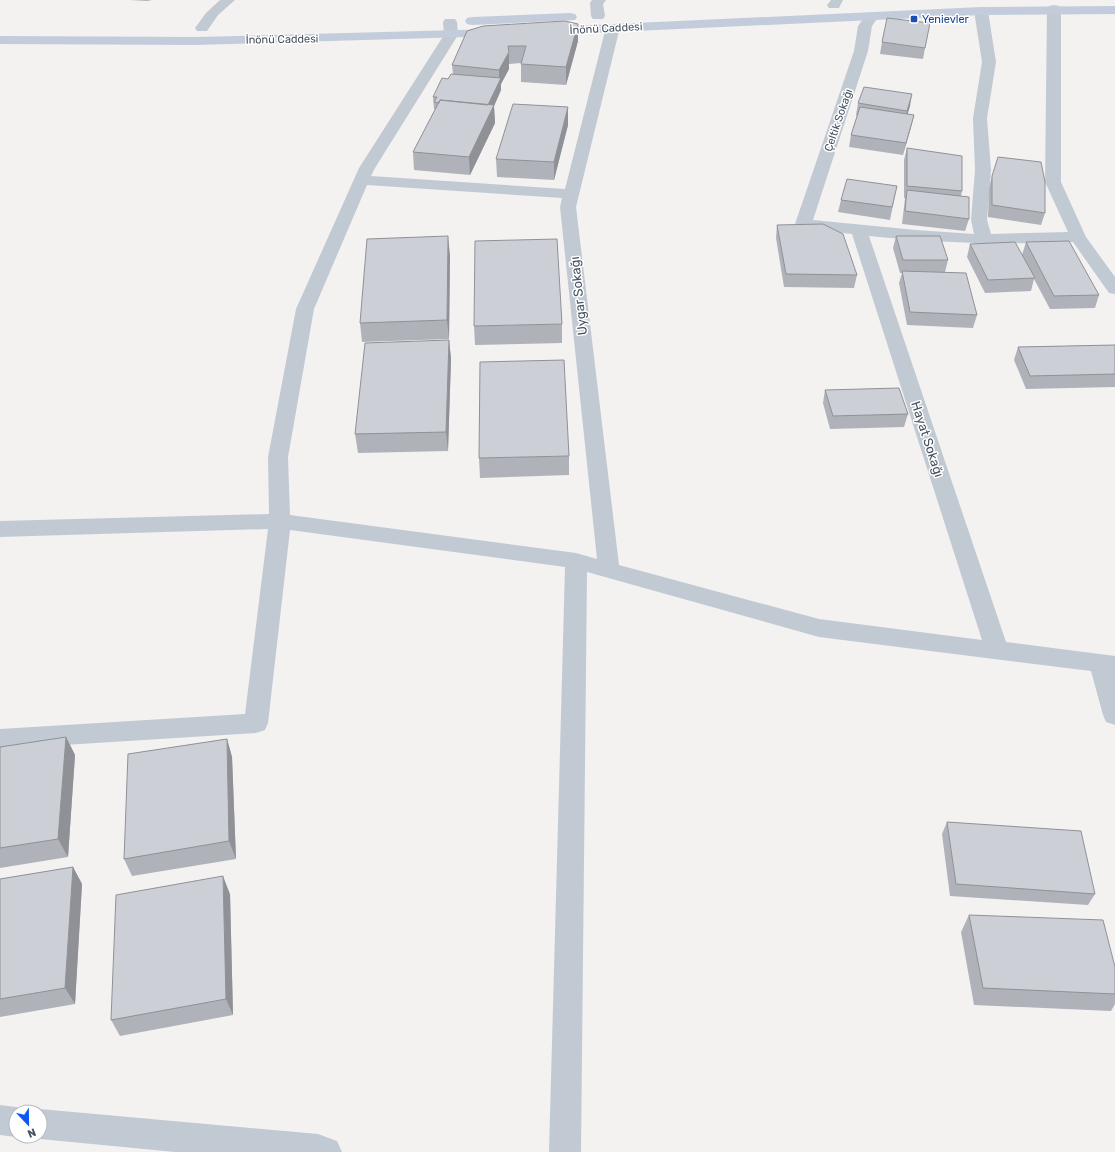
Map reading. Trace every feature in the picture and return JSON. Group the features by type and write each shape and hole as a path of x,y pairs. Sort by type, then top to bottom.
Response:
{"main road":[{"path":"644,14 836,3 865,8"},
{"name":"İnönü Caddesi","path":"528,32 617,21 865,8 981,11 1054,9 1115,10"},
{"path":"451,29 598,16 617,21"},
{"path":"0,27 37,27"},
{"path":"73,41 82,28"},
{"path":"187,28 297,33"},
{"name":"İnönü Caddesi","path":"0,40 73,41 451,29 505,33"}],"street":[{"path":"202,28 207,18 214,10 229,0"},
{"path":"598,16 596,3 600,0"},
{"name":"Çeltik Sokağı","path":"859,230 803,224 861,51 865,26 865,8"},
{"path":"1054,9 1053,182 1078,237 1115,288"},
{"path":"981,11 989,62 980,118 983,170 979,220 984,240"},
{"name":"Uygar Sokağı","path":"609,570 568,207 617,21"},
{"path":"0,739 256,722 280,521 278,457 305,309 367,168 451,29"},
{"path":"362,180 571,194"},
{"path":"859,230 984,240 1029,240 1078,237"},
{"name":"Hayat Sokağı","path":"859,230 997,649"},
{"path":"0,529 280,521 576,561 819,628 1108,664 1115,715"},
{"path":"565,1152 576,561"},
{"path":"48,1125 318,1150 326,1152"}],"building":[{"path":"887,18 930,23 925,48 882,42"},
{"path":"565,21 578,24 566,67 521,64 526,46 508,46 509,52 499,70 452,65 467,31 483,26"},
{"path":"451,74 501,78 488,105 440,100 439,103 434,102 437,97 433,97 442,78 448,79"},
{"path":"864,87 912,94 907,111 858,103"},
{"path":"440,100 494,105 469,157 413,152"},
{"path":"513,104 568,107 554,162 496,159"},
{"path":"860,107 914,115 906,143 851,135"},
{"path":"907,148 962,156 962,191 907,186"},
{"path":"998,157 1041,162 1045,182 1045,213 992,205 992,176"},
{"path":"847,179 897,186 892,207 841,200"},
{"path":"907,190 969,197 969,219 905,211"},
{"path":"823,224 843,234 857,275 786,274 777,225"},
{"path":"448,236 447,320 360,323 367,239"},
{"path":"896,236 940,236 948,260 903,260"},
{"path":"557,239 562,324 474,326 475,241"},
{"path":"1069,241 1099,295 1054,296 1026,242"},
{"path":"1015,242 1035,278 988,280 970,244"},
{"path":"902,271 966,273 977,315 910,312"},
{"path":"449,340 446,432 355,434 365,343"},
{"path":"1115,345 1115,374 1030,376 1018,347"},
{"path":"564,360 569,456 479,458 480,362"},
{"path":"899,388 908,414 833,416 825,390"},
{"path":"66,737 58,839 0,848 0,747"},
{"path":"227,739 229,841 124,859 128,754"},
{"path":"947,822 1081,831 1095,894 956,884"},
{"path":"73,867 65,988 0,999 0,879"},
{"path":"223,876 226,999 111,1020 116,895"},
{"path":"969,915 1103,920 1115,967 1115,994 983,988"}],"place":[{"name":"Yenievler","path":"914,19"}]}
